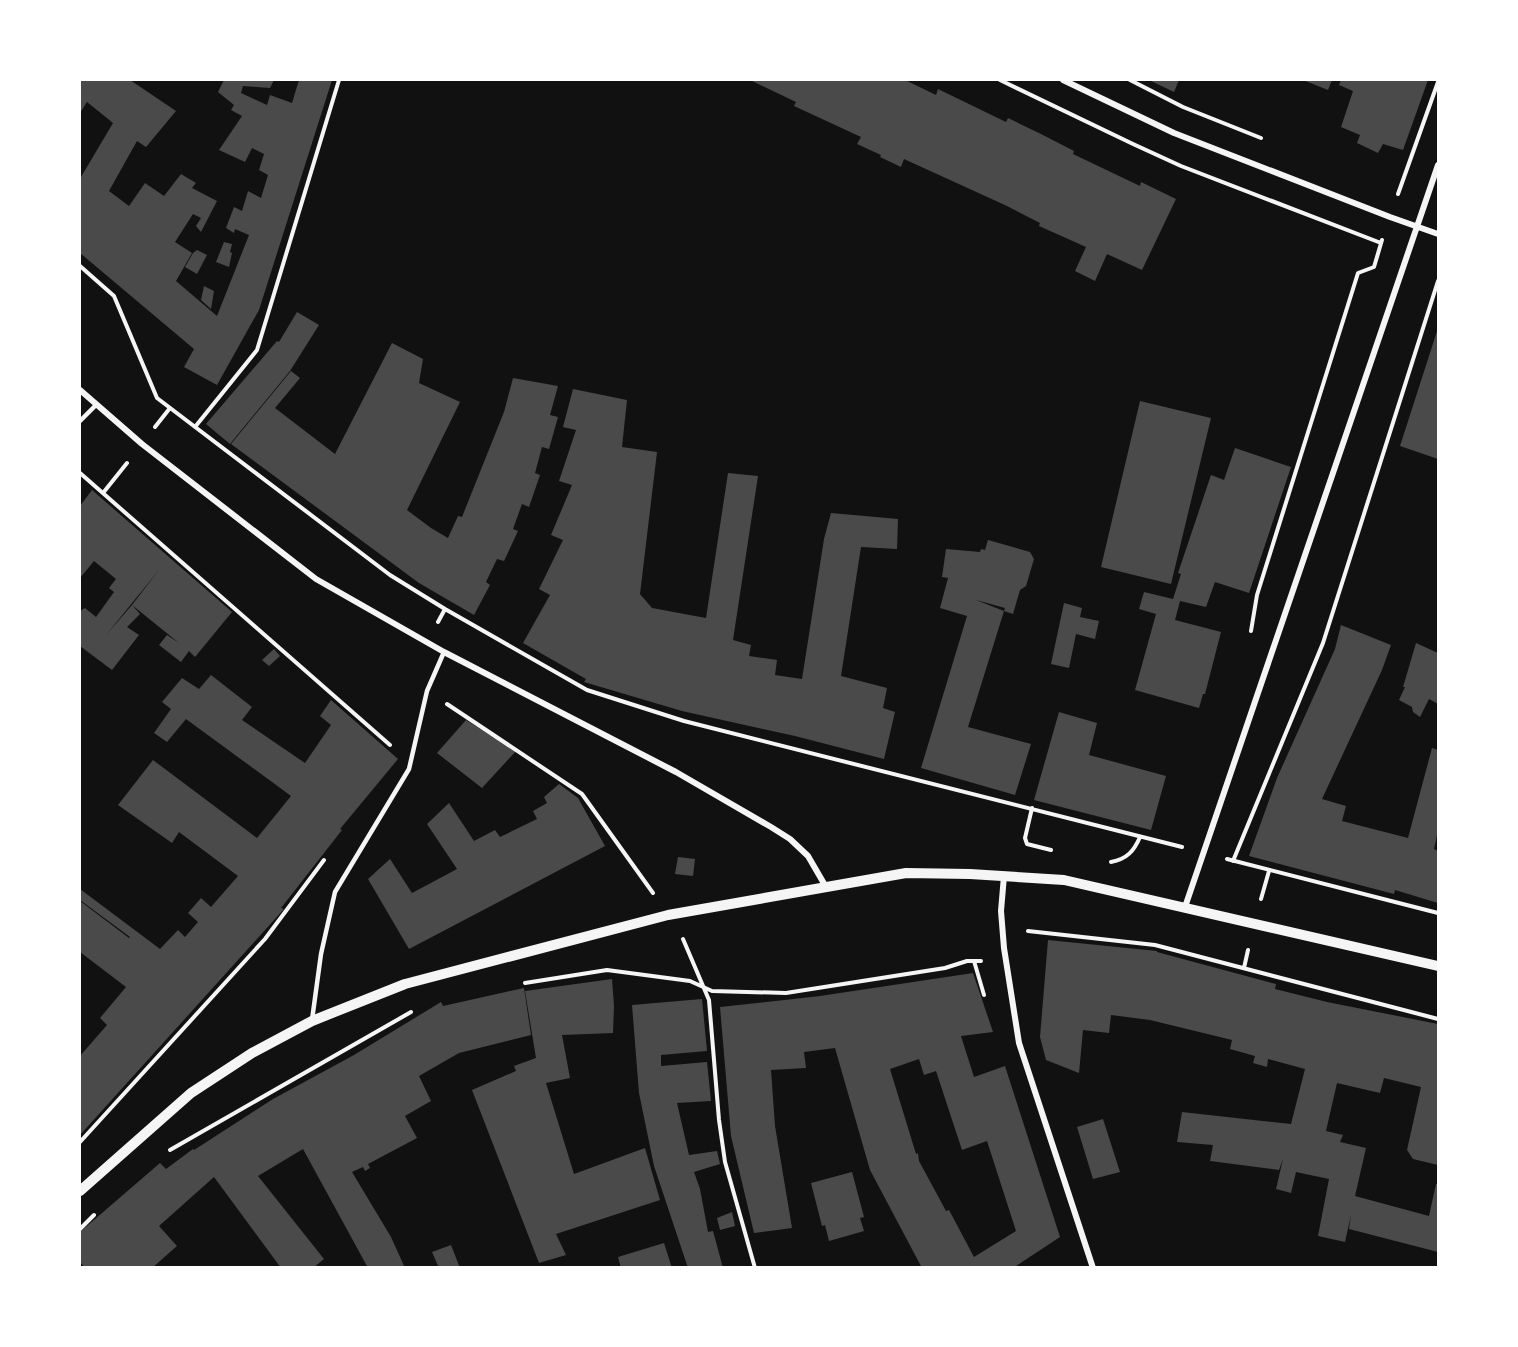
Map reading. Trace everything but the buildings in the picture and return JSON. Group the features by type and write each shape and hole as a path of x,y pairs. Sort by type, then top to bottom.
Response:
{"street":[{"path":"1064,80 1174,133 1438,234"},
{"path":"1185,907 1438,165"},
{"path":"80,390 142,444 316,579 427,643 676,772 771,827 790,839 808,856 826,888"},
{"path":"80,1191 191,1093 252,1053 312,1021 405,984 669,915 906,873 1064,880 1438,966"},
{"path":"1004,876 1001,911 1019,1043 1092,1268"}],"lane":[{"path":"80,422 96,405"},
{"path":"312,1021 321,954 336,892 409,769 427,691 444,652"}],"path":[{"path":"195,428 257,350 339,80"},
{"path":"1130,80 1183,107 1272,142"},
{"path":"1250,638 1257,595 1358,273 1374,267 1396,192 1438,81"},
{"path":"1396,192 1425,201"},
{"path":"80,266 114,296 157,398 390,575 587,690 684,721 1438,913"},
{"path":"1233,861 1323,643 1438,281"},
{"path":"80,473 391,746"},
{"path":"427,643 445,609"},
{"path":"427,691 582,794 669,915 687,946 709,1000 719,1120 725,1162 755,1268"},
{"path":"1032,808 1025,838 1027,844 1057,852"},
{"path":"1180,847 1184,836"},
{"path":"1108,863 1128,856 1134,850 1140,837"},
{"path":"80,1142 265,939 328,855"},
{"path":"1003,928 1155,945 1438,1019"},
{"path":"522,983 607,970 690,981 712,991 786,993 945,968 967,961 1007,961"},
{"path":"162,1155 417,1009"},
{"path":"80,1228 96,1213"}]}
